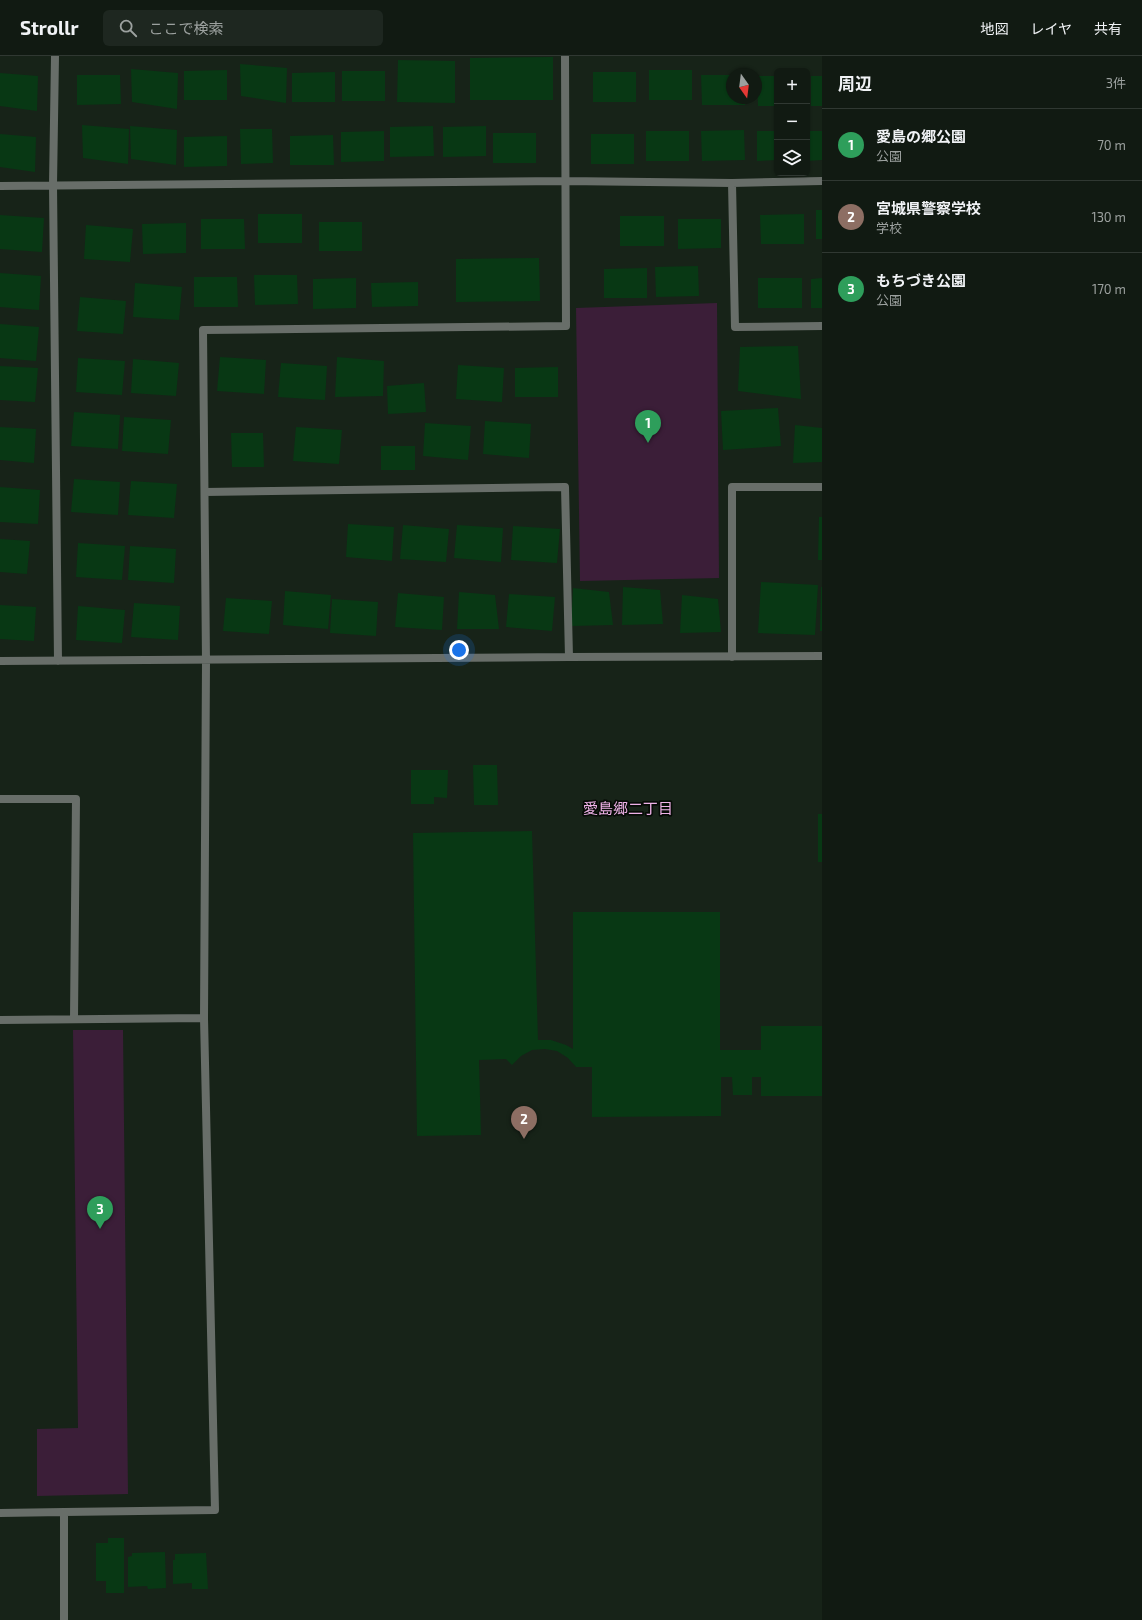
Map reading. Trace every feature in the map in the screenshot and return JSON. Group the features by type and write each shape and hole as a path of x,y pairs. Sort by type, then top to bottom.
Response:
{"street":[{"path":"55,56 52,185 58,661"},
{"path":"0,1512 215,1510 204,1018 206,661 203,330 566,326 565,56"},
{"path":"0,186 565,181 732,183 822,181"},
{"path":"732,183 735,327 822,326"},
{"path":"205,492 564,487 569,657"},
{"path":"732,657 732,488 822,487"},
{"path":"0,661 206,661 822,656"},
{"path":"0,799 76,799 74,1019"},
{"path":"0,1020 204,1018"},
{"path":"64,1512 64,1620"}],"shaded area":[{"path":"717,303 719,578 580,581 576,308"},
{"path":"73,1030 123,1030 128,1494 37,1496 37,1429 78,1428"}],"building":[{"path":"553,57 553,100 470,100 470,58"},
{"path":"398,60 455,61 455,103 397,102"},
{"path":"240,64 287,68 286,103 241,96"},
{"path":"131,69 178,73 177,109 132,102"},
{"path":"227,70 227,100 184,100 184,71"},
{"path":"649,70 692,70 692,100 649,100"},
{"path":"342,71 385,71 385,101 342,101"},
{"path":"335,72 335,102 292,102 292,73"},
{"path":"593,72 636,72 636,102 593,102"},
{"path":"0,73 38,76 37,111 0,106"},
{"path":"77,75 120,75 121,104 77,105"},
{"path":"701,75 726,75 726,104 745,104 745,105 702,105"},
{"path":"762,76 774,76 774,106 758,106 758,104 762,104"},
{"path":"811,76 822,76 822,106 811,106"},
{"path":"82,125 129,129 128,164 83,158"},
{"path":"130,126 177,130 176,165 131,159"},
{"path":"433,126 434,156 390,157 390,127"},
{"path":"486,126 486,156 443,157 443,127"},
{"path":"240,129 272,129 273,163 241,164"},
{"path":"744,130 745,160 702,161 701,131"},
{"path":"384,131 384,161 341,162 341,132"},
{"path":"646,131 689,131 689,161 646,161"},
{"path":"757,131 774,131 774,160 757,161"},
{"path":"810,131 822,131 822,160 810,161"},
{"path":"493,133 536,133 536,163 493,163"},
{"path":"0,134 36,137 35,172 0,167"},
{"path":"591,134 634,134 634,164 591,164"},
{"path":"333,135 334,165 290,165 290,136"},
{"path":"227,136 227,166 184,167 184,137"},
{"path":"816,210 822,210 822,239 816,239"},
{"path":"258,214 302,214 302,243 258,243"},
{"path":"804,214 804,244 761,244 760,215"},
{"path":"0,215 44,218 42,252 0,249"},
{"path":"620,216 664,216 664,246 620,246"},
{"path":"201,219 244,219 245,249 201,249"},
{"path":"678,219 721,219 721,248 678,249"},
{"path":"319,222 362,222 362,251 319,251"},
{"path":"186,223 186,253 143,254 142,224"},
{"path":"86,225 133,229 130,262 84,259"},
{"path":"539,258 540,301 456,302 456,259"},
{"path":"698,266 699,296 656,297 655,267"},
{"path":"647,268 647,298 604,298 604,269"},
{"path":"0,273 41,276 39,310 0,307"},
{"path":"254,275 297,275 298,304 255,305"},
{"path":"194,277 237,277 238,307 194,307"},
{"path":"356,278 356,308 313,309 313,279"},
{"path":"758,278 802,278 802,308 758,308"},
{"path":"822,278 822,308 811,308 811,279"},
{"path":"418,282 418,306 372,307 371,283"},
{"path":"135,283 182,287 179,320 133,317"},
{"path":"80,297 126,301 123,334 77,331"},
{"path":"0,324 39,327 36,361 0,358"},
{"path":"798,346 801,399 738,391 740,347"},
{"path":"220,357 266,360 264,394 217,391"},
{"path":"337,357 384,361 383,396 335,397"},
{"path":"78,358 125,361 122,395 76,392"},
{"path":"133,359 179,363 176,396 131,393"},
{"path":"281,363 327,366 325,400 278,397"},
{"path":"458,365 504,368 502,402 456,399"},
{"path":"0,366 38,368 35,402 0,400"},
{"path":"558,367 558,397 515,397 515,368"},
{"path":"424,383 426,412 388,414 387,386"},
{"path":"778,408 781,446 723,450 721,411"},
{"path":"74,412 120,415 118,449 71,446"},
{"path":"124,417 171,420 168,454 122,451"},
{"path":"485,421 531,424 529,458 483,454"},
{"path":"425,423 471,426 468,460 423,456"},
{"path":"795,425 822,428 822,462 793,463"},
{"path":"0,427 36,429 34,463 0,460"},
{"path":"296,427 342,430 339,464 293,461"},
{"path":"231,433 263,433 264,467 232,467"},
{"path":"381,446 415,446 415,470 381,470"},
{"path":"74,479 120,482 118,515 71,512"},
{"path":"131,481 177,484 174,518 128,515"},
{"path":"0,487 40,490 38,524 0,522"},
{"path":"819,517 822,517 822,560 818,560"},
{"path":"348,524 394,527 392,561 346,557"},
{"path":"403,525 449,529 446,562 400,559"},
{"path":"457,525 503,528 501,562 454,558"},
{"path":"513,526 560,529 557,563 511,560"},
{"path":"0,539 30,541 27,574 0,572"},
{"path":"78,543 125,546 122,580 76,577"},
{"path":"130,546 176,549 174,583 128,580"},
{"path":"761,582 818,585 815,635 758,633"},
{"path":"623,587 660,590 663,624 622,625"},
{"path":"821,587 822,631 820,631"},
{"path":"573,588 609,592 613,625 571,626"},
{"path":"285,591 331,595 328,629 283,625"},
{"path":"459,592 495,595 499,629 457,629"},
{"path":"398,593 444,597 442,630 395,627"},
{"path":"509,594 555,597 552,631 506,627"},
{"path":"682,595 718,599 721,632 680,633"},
{"path":"226,598 272,601 269,634 223,631"},
{"path":"332,599 378,602 376,636 330,633"},
{"path":"134,603 180,606 178,640 131,637"},
{"path":"0,605 36,607 34,641 0,639"},
{"path":"78,606 125,610 122,643 76,640"},
{"path":"473,765 497,765 498,805 474,805"},
{"path":"411,770 448,770 447,798 434,797 434,804 411,804"},
{"path":"818,814 822,814 822,862 818,862"},
{"path":"532,831 538,1040 551,1040 573,1049 573,912 720,912 720,1050 761,1050 761,1026 822,1026 822,1096 761,1096 761,1077 752,1077 752,1095 733,1095 732,1077 721,1077 721,1116 592,1117 592,1067 576,1067 568,1058 557,1051 545,1049 532,1050 521,1056 512,1065 506,1059 479,1060 481,1135 417,1136 413,833"},
{"path":"108,1538 124,1538 124,1593 106,1593 106,1581 96,1581 96,1543 108,1543"},
{"path":"165,1552 166,1588 148,1589 147,1586 128,1587 128,1557 132,1556 132,1553"},
{"path":"206,1553 208,1589 192,1589 192,1583 173,1584 173,1560 175,1560 175,1554"}],"place":[{"name":"愛島の郷公園","path":"648,443"},
{"name":"宮城県警察学校","path":"524,1139"},
{"name":"もちづき公園","path":"100,1229"}],"district":[{"name":"愛島郷二丁目","path":"628,808"}]}
